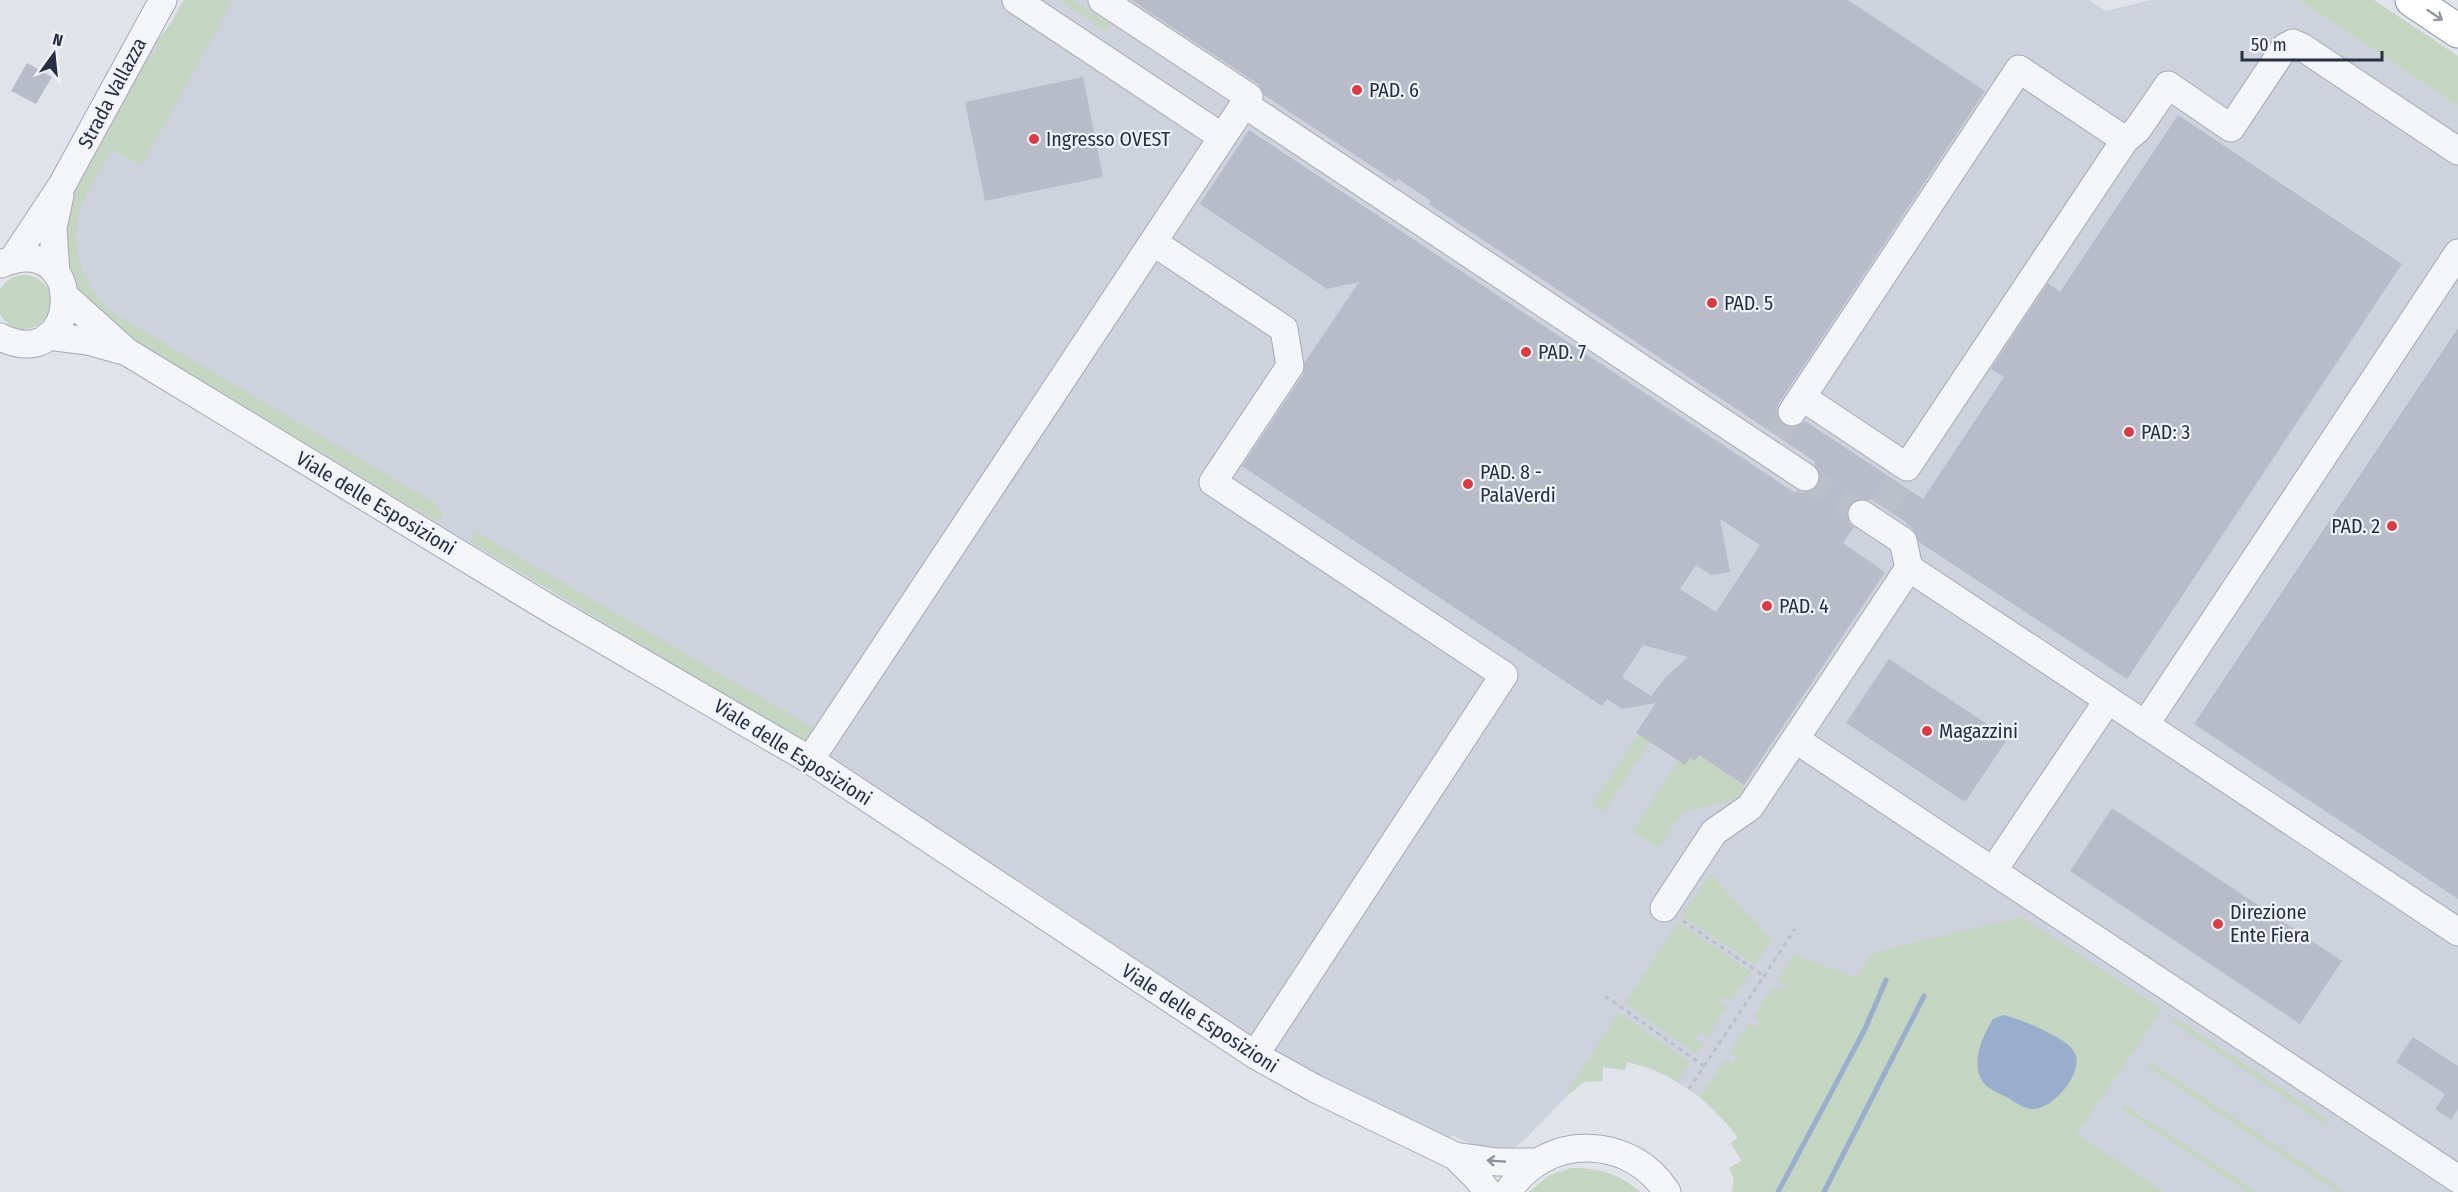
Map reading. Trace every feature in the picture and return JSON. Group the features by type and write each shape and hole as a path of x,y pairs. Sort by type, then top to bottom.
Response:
{"highway":[{"path":"2412,0 2458,31"}],"street":[{"name":"Strada Vallazza","path":"4,263 62,185 163,0"},
{"path":"1016,0 1222,137"},
{"path":"810,760 1248,97 1102,0"},
{"path":"2125,140 2019,69 1797,405 1903,475 2125,140 2139,128 2168,85 2231,128 2285,47 2293,44 2302,47 2458,151"},
{"path":"1244,104 1772,443 1805,477"},
{"name":"Strada Vallazza","path":"48,336 62,318 61,285 53,228 62,185"},
{"path":"1153,242 1284,329 1290,366 1213,482 1504,675 1255,1055"},
{"path":"2145,724 2458,254"},
{"name":"Strada Vallazza","path":"4,263 36,260 47,265 61,285"},
{"name":"Viale delle Esposizioni","path":"61,285 91,321 127,352 550,609 810,760 1255,1055 1316,1089 1455,1156 1497,1162 1536,1162"},
{"path":"8,346 36,342 48,336"},
{"name":"Viale delle Esposizioni","path":"48,336 88,341 127,352"},
{"path":"1872,514 1903,541 1909,568 2458,932"},
{"path":"1664,908 1714,832 1750,807 1909,568"},
{"path":"1993,871 2108,700"},
{"path":"1795,739 2458,1179"},
{"name":"Viale delle Esposizioni","path":"1508,1192 1521,1174 1536,1162 1560,1151 1585,1147 1611,1150 1635,1160 1649,1170 1667,1192"},
{"name":"Viale delle Esposizioni","path":"1455,1156 1488,1192"}],"path":[{"path":"1664,908 1764,976"},
{"path":"1689,1089 1795,929"},
{"path":"1605,996 1704,1066"}],"shaded area":[{"path":"184,0 2089,0 2106,11 2151,0 2299,0 2458,106 2458,1192 1732,1192 1734,1178 1729,1168 1742,1161 1731,1143 1738,1138 1734,1131 1700,1097 1666,1075 1640,1065 1627,1062 1625,1070 1603,1067 1602,1081 1587,1080 1577,1086 1521,1143 1512,1149 1486,1151 1452,1135 1450,1138 1307,1069 1262,1044 763,718 112,329 63,240 148,55"}],"green space":[{"path":"184,0 233,0 145,159 140,164 112,150 91,185 81,208 76,238 81,267 87,281 95,294 117,315 435,503 443,513 439,521 120,334 76,289 64,250 70,200 148,55 152,57 158,46 155,44"},
{"path":"1059,0 1073,0 1110,24 1106,31"},
{"path":"2299,0 2374,0 2458,56 2458,106"},
{"path":"24,275 34,277 43,283 49,292 51,302 49,312 43,321 34,327 24,329 14,327 5,321 -1,312 -3,302 -1,292 5,283 14,277"},
{"path":"476,532 795,717 812,728 807,740 763,718 470,542"},
{"path":"1643,727 1650,742 1604,811 1593,804"},
{"path":"1699,755 1746,787 1737,799 1682,812 1658,848 1633,831 1678,761 1685,765 1690,758"},
{"path":"1710,874 1772,940 1755,965 1682,916"},
{"path":"2022,917 2162,1009 2077,1134 2165,1192 1732,1192 1734,1178 1729,1168 1742,1161 1731,1143 1738,1138 1719,1114 1700,1097 1725,1060 1732,1064 1737,1058 1730,1052 1749,1023 1757,1027 1761,1021 1754,1016 1773,987 1781,991 1785,986 1778,980 1794,955 1857,978 1869,957 1876,952"},
{"path":"1678,922 1751,972 1731,1001 1723,996 1719,1003 1727,1008 1708,1036 1700,1032 1695,1039 1703,1043 1696,1054 1625,1003"},
{"path":"1619,1013 1690,1062 1678,1082 1653,1069 1627,1062 1625,1070 1603,1067 1602,1081 1584,1082 1568,1095 1566,1093"},
{"path":"2175,1018 2328,1120 2325,1124 2172,1022"},
{"path":"2151,1063 2346,1192 2337,1192 2148,1067"},
{"path":"2123,1104 2257,1192 2248,1192 2121,1108"},
{"path":"1571,1168 1608,1173 1624,1180 1640,1192 1529,1192 1548,1176"}],"water":[{"path":"2003,1015 2031,1024 2054,1035 2071,1047 2075,1053 2077,1061 2071,1080 2057,1097 2041,1107 2030,1109 2023,1107 1990,1088 1978,1072 1978,1053 1985,1034 1993,1019"}],"building":[{"path":"1131,0 1848,0 1985,91 1779,403 1776,412 1778,420 1784,425 1792,428 1805,421 1923,499 2004,377 1991,369 2048,283 2060,292 2178,115 2402,264 2127,679 1919,542 1907,523 1872,500 1854,500 1846,514 1848,522 1854,527 1843,543 1885,572 1744,785 1699,755 1695,761 1690,758 1685,765 1636,733 1656,703 1622,709 1607,699 1602,706 1242,466 1303,375 1305,362 1359,282 1327,289 1200,204 1249,130 1795,493 1796,490 1803,493 1811,491 1818,486 1821,477 1814,464 1816,462 1429,204 1431,201 1398,179 1396,182 1264,95 1258,84","holes":["1720,519 1760,545 1716,612 1680,589 1696,565 1711,575 1730,572","1643,645 1688,657 1666,677 1651,696 1622,677"]},
{"path":"27,63 52,77 36,104 11,91"},
{"name":"Ingresso OVEST","path":"1083,77 1103,177 985,201 965,102"},
{"name":"PAD. 2","path":"2458,328 2458,899 2194,724"},
{"name":"Magazzini","path":"1889,659 2008,738 1965,802 1846,723"},
{"name":"Direzione Ente Fiera","path":"2112,808 2342,961 2300,1024 2070,871"},
{"path":"2413,1037 2458,1066 2458,1109 2451,1120 2435,1109 2445,1094 2396,1062"}],"waterway":[{"path":"1778,1192 1865,1029 1886,980"},
{"path":"1824,1192 1924,996"}],"tunnel":[{"path":"1777,435 1792,412"},
{"path":"1805,477 1862,514"},
{"path":"1882,506 1898,482"}],"place":[{"name":"PAD. 6","path":"1357,90"},
{"name":"Ingresso OVEST","path":"1034,139"},
{"name":"PAD. 5","path":"1712,303"},
{"name":"PAD. 7","path":"1526,352"},
{"name":"PAD: 3","path":"2129,432"},
{"name":"PAD. 8 - PalaVerdi","path":"1468,484"},
{"name":"PAD. 2","path":"2392,526"},
{"name":"PAD. 4","path":"1767,606"},
{"name":"Magazzini","path":"1927,731"},
{"name":"Direzione Ente Fiera","path":"2218,924"}]}
